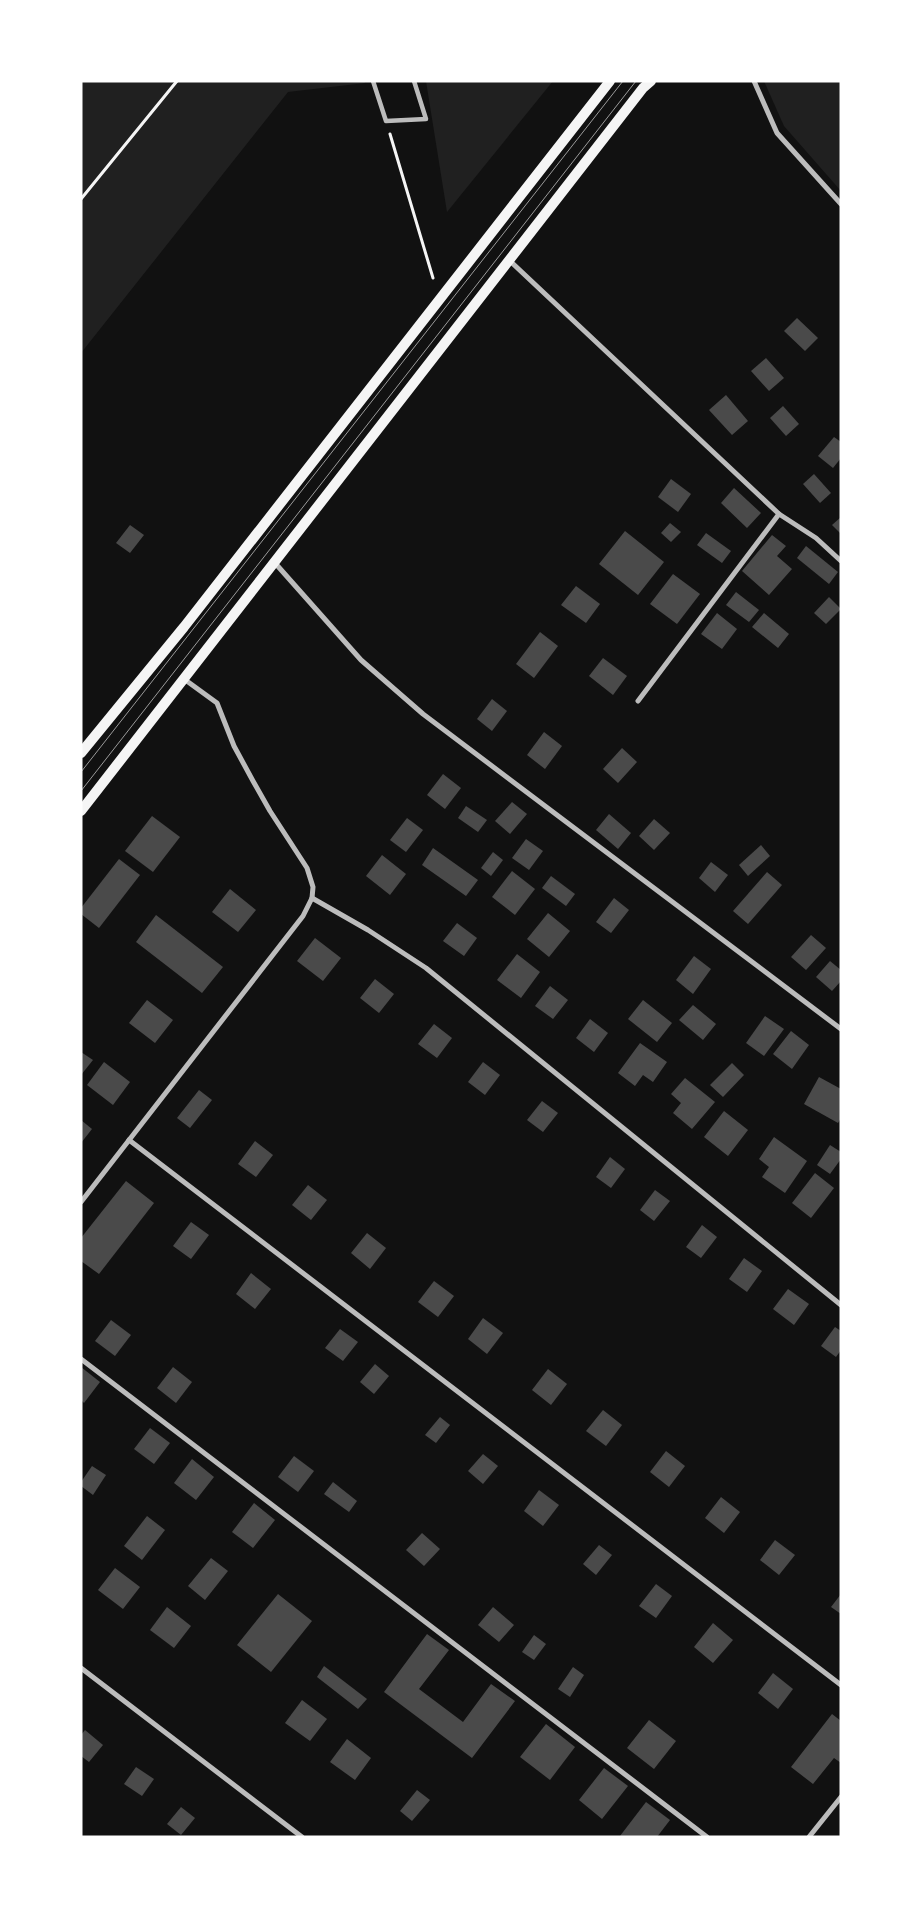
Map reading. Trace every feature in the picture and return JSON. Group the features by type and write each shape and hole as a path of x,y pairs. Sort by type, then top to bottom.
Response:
{"main road":[{"path":"81,753 184,627 610,81"},
{"path":"81,811 643,88 651,81"}],"street":[{"path":"373,81 386,121 426,119 414,81"},
{"path":"754,81 777,133 841,204"},
{"path":"509,260 779,514 816,538 841,561"},
{"path":"638,701 779,514"},
{"path":"275,563 361,660 423,714 841,1030"},
{"path":"81,1202 303,916 312,898 313,887 307,868 270,811 234,746 217,704 184,678"},
{"path":"312,898 368,930 426,968 841,1305"},
{"path":"129,1140 841,1685"},
{"path":"81,1359 707,1837"},
{"path":"82,1669 302,1837"},
{"path":"809,1837 841,1797"}],"path":[{"path":"81,199 177,81"},
{"path":"386,121 439,300"}],"shaded area":[{"path":"81,81 364,81 365,83 288,92 81,353"},
{"path":"426,81 553,81 447,212"},
{"path":"764,81 841,81 841,191 784,126"}],"building":[{"path":"797,318 818,338 805,351 784,331"},
{"path":"766,358 784,378 769,391 751,371"},
{"path":"726,395 748,421 732,435 709,410"},
{"path":"783,406 799,424 786,436 770,418"},
{"path":"834,437 841,442 841,458 833,468 818,456"},
{"path":"814,474 831,493 820,503 803,484"},
{"path":"671,479 691,494 678,512 658,497"},
{"path":"734,488 761,513 747,528 721,503"},
{"path":"841,517 841,534 832,525"},
{"path":"670,523 681,532 671,542 661,533"},
{"path":"130,525 144,535 130,553 116,543"},
{"path":"625,531 664,562 638,595 599,564"},
{"path":"706,533 731,551 722,563 697,545"},
{"path":"772,535 786,546 777,556 792,569 769,595 742,571"},
{"path":"806,546 838,572 829,584 797,558"},
{"path":"673,574 700,594 677,624 650,604"},
{"path":"576,586 600,604 586,623 561,605"},
{"path":"736,592 759,610 749,622 726,605"},
{"path":"829,597 841,609 826,624 814,613"},
{"path":"717,613 737,629 722,649 701,634"},
{"path":"764,613 789,634 778,648 752,627"},
{"path":"540,632 558,646 534,678 516,664"},
{"path":"603,658 627,676 613,695 589,676"},
{"path":"492,699 507,711 492,731 477,719"},
{"path":"544,732 562,746 545,769 527,755"},
{"path":"622,748 637,762 618,783 603,769"},
{"path":"443,774 461,788 445,809 427,795"},
{"path":"512,802 527,814 510,834 495,821"},
{"path":"466,806 487,820 478,832 458,818"},
{"path":"609,814 631,833 618,849 596,830"},
{"path":"152,816 180,837 153,872 125,851"},
{"path":"407,818 423,830 406,852 390,840"},
{"path":"654,819 670,833 654,850 639,836"},
{"path":"526,839 543,851 529,870 512,858"},
{"path":"761,845 770,856 748,876 739,865"},
{"path":"433,848 478,880 466,896 422,865"},
{"path":"493,852 503,860 491,876 481,868"},
{"path":"382,855 406,874 390,895 366,876"},
{"path":"119,859 140,875 99,928 81,914 81,908"},
{"path":"711,862 728,875 715,892 699,878"},
{"path":"512,871 535,889 515,915 492,897"},
{"path":"767,872 782,885 748,924 733,911"},
{"path":"551,876 575,894 566,906 542,888"},
{"path":"230,889 256,910 238,932 212,912"},
{"path":"614,898 629,910 611,933 596,922"},
{"path":"548,913 570,931 549,957 527,939"},
{"path":"156,915 223,967 202,993 136,942"},
{"path":"457,923 477,938 464,956 443,941"},
{"path":"811,935 826,948 806,970 791,957"},
{"path":"315,938 341,958 323,981 297,961"},
{"path":"517,954 540,972 521,998 497,980"},
{"path":"694,956 711,969 693,994 676,980"},
{"path":"830,961 841,970 841,981 832,991 816,977"},
{"path":"375,979 394,994 379,1013 360,998"},
{"path":"550,986 568,1000 553,1019 535,1006"},
{"path":"147,1000 173,1020 155,1043 129,1023"},
{"path":"643,1000 672,1023 657,1042 628,1019"},
{"path":"693,1005 716,1024 703,1040 679,1020"},
{"path":"765,1016 784,1029 764,1056 746,1043"},
{"path":"590,1019 608,1033 594,1052 576,1038"},
{"path":"434,1024 452,1038 437,1058 418,1044"},
{"path":"791,1031 809,1045 792,1069 773,1054"},
{"path":"640,1043 667,1062 653,1082 643,1075 635,1086 618,1073"},
{"path":"81,1052 93,1060 81,1075"},
{"path":"104,1062 130,1082 113,1105 87,1085"},
{"path":"483,1062 500,1075 485,1095 468,1082"},
{"path":"732,1063 744,1075 723,1097 710,1085"},
{"path":"819,1077 841,1089 841,1118 838,1123 804,1104"},
{"path":"685,1078 715,1102 692,1129 673,1113 681,1103 671,1094"},
{"path":"199,1090 212,1100 190,1128 177,1118"},
{"path":"542,1101 558,1113 543,1132 527,1120"},
{"path":"724,1111 748,1130 728,1156 704,1137"},
{"path":"81,1120 92,1129 81,1143"},
{"path":"774,1137 807,1161 785,1193 762,1177 769,1167 759,1159"},
{"path":"255,1141 273,1155 256,1177 238,1164"},
{"path":"830,1145 841,1152 841,1159 830,1174 817,1165"},
{"path":"610,1157 625,1169 611,1188 596,1177"},
{"path":"815,1173 834,1188 811,1218 792,1203"},
{"path":"126,1181 154,1203 99,1274 81,1261 81,1238"},
{"path":"308,1185 327,1200 311,1220 292,1205"},
{"path":"655,1190 670,1201 654,1221 640,1210"},
{"path":"191,1222 209,1235 191,1259 173,1246"},
{"path":"702,1225 717,1237 701,1258 686,1247"},
{"path":"367,1233 386,1248 370,1269 351,1253"},
{"path":"744,1258 762,1271 747,1292 729,1279"},
{"path":"251,1273 271,1289 255,1309 236,1294"},
{"path":"434,1281 454,1296 438,1317 418,1302"},
{"path":"788,1289 809,1304 794,1325 773,1309"},
{"path":"483,1318 503,1333 487,1354 468,1339"},
{"path":"111,1320 131,1335 115,1356 95,1341"},
{"path":"835,1327 841,1331 841,1350 836,1357 821,1346"},
{"path":"340,1329 358,1342 343,1361 325,1348"},
{"path":"375,1364 389,1376 374,1394 360,1382"},
{"path":"81,1367 100,1382 84,1403 81,1400"},
{"path":"173,1367 192,1382 176,1403 157,1388"},
{"path":"548,1369 567,1384 551,1405 532,1390"},
{"path":"603,1410 622,1425 606,1446 586,1431"},
{"path":"440,1417 450,1425 436,1443 425,1435"},
{"path":"150,1428 170,1443 154,1464 134,1449"},
{"path":"666,1451 685,1466 669,1487 650,1472"},
{"path":"483,1454 498,1466 483,1484 468,1471"},
{"path":"294,1456 314,1471 298,1492 278,1477"},
{"path":"192,1459 214,1477 196,1500 174,1483"},
{"path":"92,1466 106,1475 93,1495 81,1486 81,1482"},
{"path":"333,1482 357,1501 349,1512 324,1494"},
{"path":"539,1490 559,1505 543,1526 524,1511"},
{"path":"721,1497 740,1512 724,1533 705,1518"},
{"path":"254,1503 275,1520 253,1548 232,1532"},
{"path":"147,1516 165,1530 142,1560 124,1546"},
{"path":"422,1533 440,1549 424,1566 406,1550"},
{"path":"775,1540 795,1555 779,1575 760,1560"},
{"path":"599,1545 612,1555 596,1575 583,1564"},
{"path":"211,1558 228,1571 205,1600 188,1586"},
{"path":"115,1568 140,1587 123,1609 98,1590"},
{"path":"656,1584 672,1596 656,1618 639,1606"},
{"path":"278,1594 312,1621 271,1672 237,1645"},
{"path":"841,1594 841,1614 831,1607"},
{"path":"167,1607 191,1626 174,1648 150,1630"},
{"path":"493,1607 514,1625 499,1642 478,1625"},
{"path":"713,1623 733,1640 713,1663 694,1647"},
{"path":"427,1634 449,1650 419,1689 463,1722 491,1684 515,1701 472,1758 384,1692"},
{"path":"534,1635 546,1644 534,1660 522,1652"},
{"path":"324,1666 367,1699 358,1709 317,1677"},
{"path":"573,1667 584,1675 570,1697 558,1689"},
{"path":"773,1673 793,1689 778,1709 758,1693"},
{"path":"302,1700 327,1719 310,1741 285,1723"},
{"path":"832,1714 841,1721 841,1763 834,1758 813,1784 791,1767"},
{"path":"649,1720 676,1741 654,1769 627,1748"},
{"path":"546,1724 575,1747 550,1780 520,1757"},
{"path":"85,1730 103,1745 89,1762 81,1756 81,1735"},
{"path":"347,1739 371,1758 355,1780 330,1762"},
{"path":"136,1767 154,1779 142,1796 124,1784"},
{"path":"604,1768 628,1786 602,1819 579,1800"},
{"path":"417,1790 430,1800 412,1821 400,1811"},
{"path":"646,1802 670,1820 657,1837 620,1836"},
{"path":"181,1807 195,1818 181,1835 167,1824"}],"tram line":[{"path":"81,772 623,81"},
{"path":"81,791 636,81"}]}
